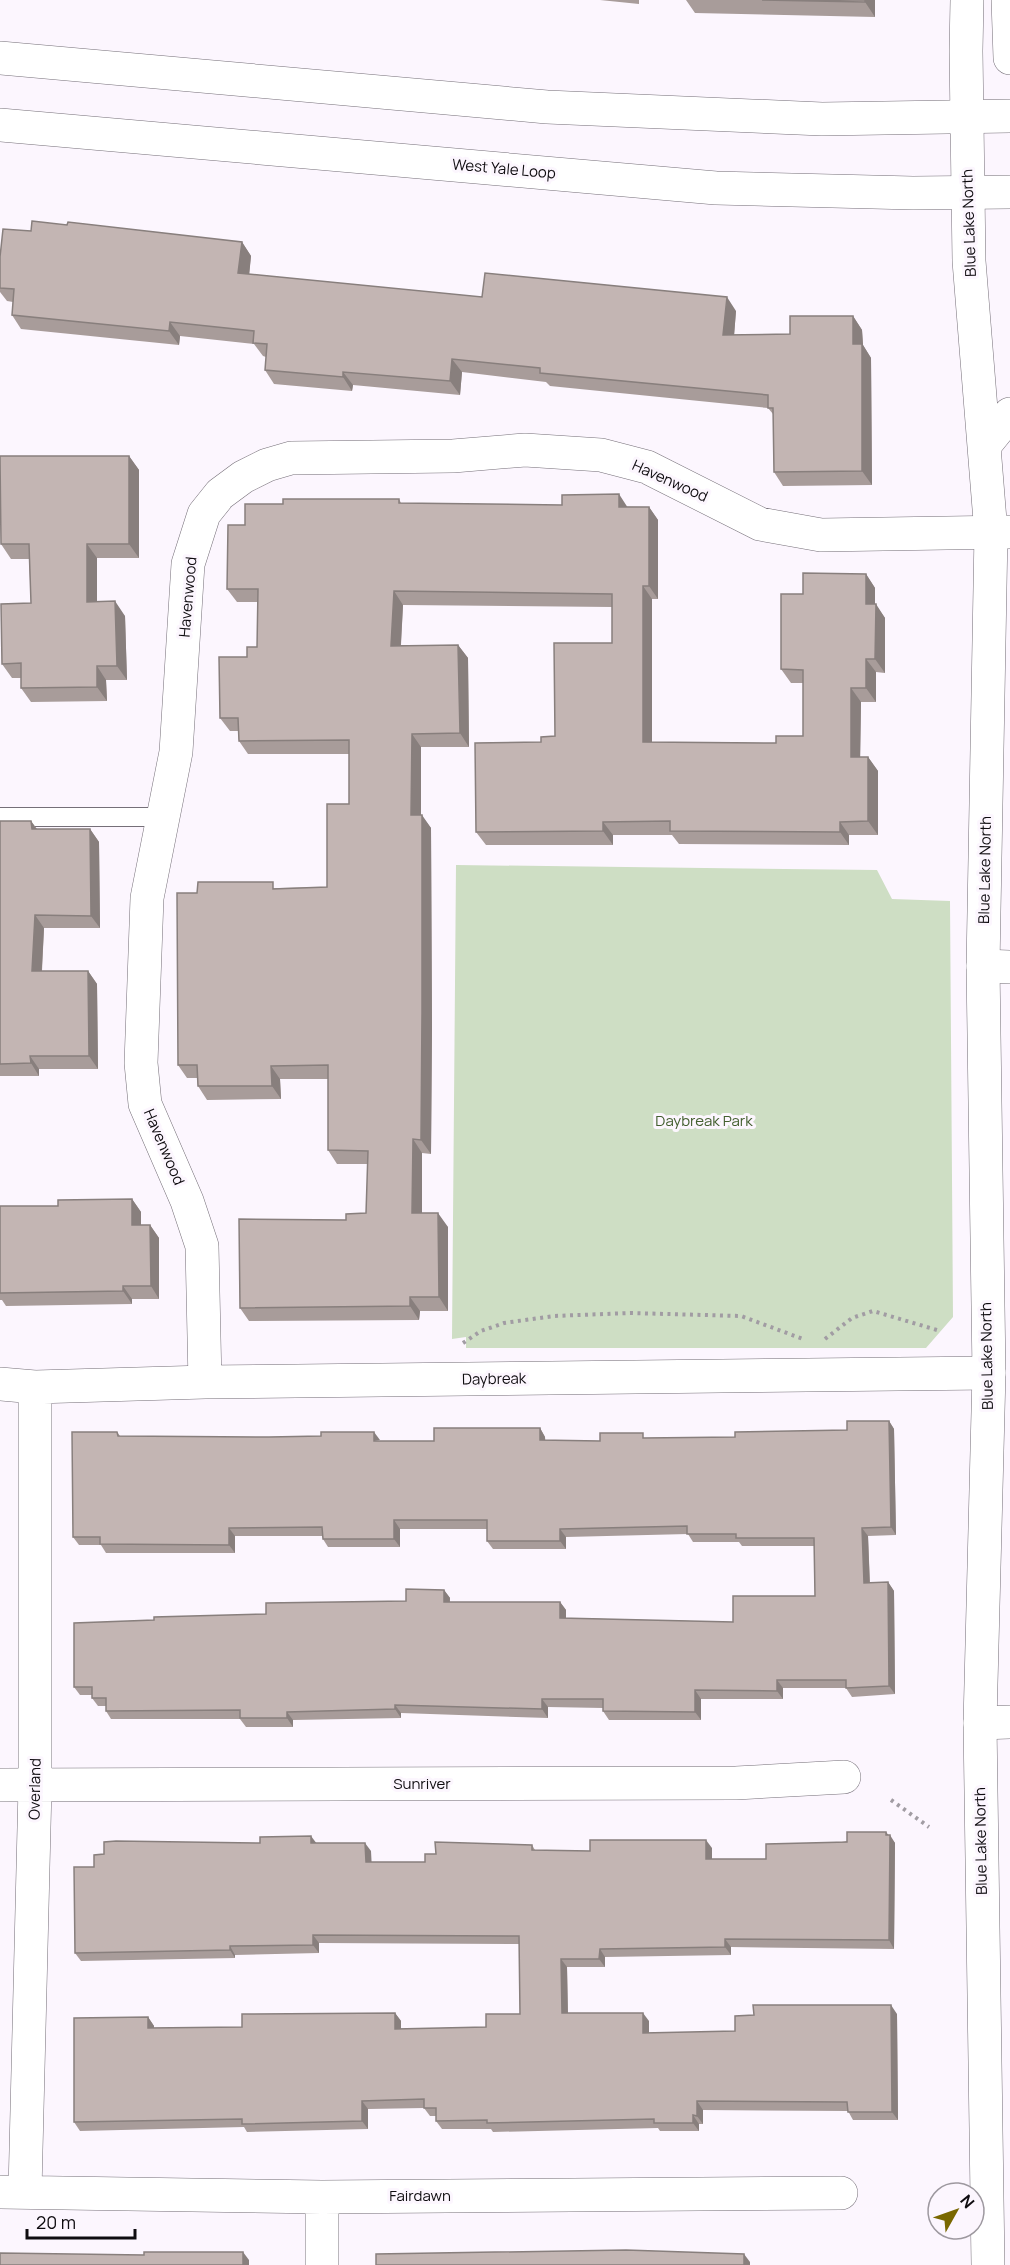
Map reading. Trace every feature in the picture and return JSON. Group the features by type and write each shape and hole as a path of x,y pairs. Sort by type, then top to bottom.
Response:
{"street":[{"name":"Blue Lake North","path":"968,0 969,261 984,446 1000,532 996,967 988,1373 995,1723 988,2265"},
{"path":"1008,0 1010,58"},
{"path":"0,58 547,107 822,119 1010,116"},
{"name":"West Yale Loop","path":"0,125 716,188 1010,192"},
{"path":"984,446 1010,414"},
{"name":"Havenwood","path":"205,1382 202,1246 187,1201 145,1104 141,1063 147,898 165,817 177,743 188,564 204,514 220,494 243,477 267,465 291,458 453,456 525,450 601,454 647,467 760,524 821,535 1000,532"},
{"name":"Daybreak","path":"0,1384 35,1388 205,1382 988,1373"},
{"name":"Overland","path":"13,2192 35,1787 35,1388"},
{"name":"Sunriver","path":"0,1785 35,1787 736,1783 844,1777"},
{"name":"Fairdawn","path":"13,2192 322,2197 841,2193"},
{"path":"322,2197 322,2265"}],"lane":[{"path":"0,817 165,817"}],"path":[{"path":"816,1340 824,1339 852,1318 873,1311 937,1330"},
{"path":"460,1344 472,1339 481,1330 504,1323 554,1316 630,1313 741,1316 808,1341"},
{"path":"891,1800 929,1827"}],"green space":[{"name":"Daybreak Park","path":"456,865 877,870 892,899 950,901 953,1317 926,1348 466,1348 466,1337 452,1339"}],"building":[{"path":"762,0 865,0 865,2"},
{"path":"32,221 67,225 68,222 242,242 238,273 482,297 485,273 727,297 723,335 790,334 790,316 853,316 853,344 862,344 862,471 774,472 773,408 768,408 768,395 540,373 540,368 452,359 450,381 343,372 343,377 265,370 267,344 253,343 254,331 170,322 169,331 12,315 14,289 0,288 3,229 31,231"},
{"path":"0,456 129,456 129,544 87,544 87,602 115,601 117,666 97,666 97,687 21,688 21,663 2,664 1,604 31,603 29,544 1,544"},
{"path":"619,494 619,507 649,507 649,586 643,586 643,742 776,743 776,736 803,736 803,670 781,669 781,594 803,594 803,573 866,574 866,604 876,604 875,659 866,659 866,688 851,688 851,757 868,757 868,821 840,822 840,832 670,831 670,821 603,822 603,831 476,832 475,743 541,742 541,737 555,736 554,643 612,643 612,594 394,591 391,646 458,645 460,733 412,734 411,815 422,815 422,1013 421,1140 413,1139 412,1213 438,1213 439,1297 410,1297 410,1306 240,1308 239,1219 346,1220 346,1214 366,1213 368,1151 328,1150 328,1065 271,1066 272,1086 198,1086 197,1065 178,1065 177,893 197,893 198,882 273,882 273,889 327,887 327,804 349,804 349,740 239,741 238,718 220,718 219,657 247,657 247,647 257,647 258,589 227,589 228,525 245,525 245,504 283,504 283,499 399,499 399,503 562,505 562,495"},
{"path":"0,821 31,821 32,829 90,829 91,916 35,915 32,971 88,971 89,1056 30,1056 31,1063 0,1064"},
{"path":"132,1199 132,1225 150,1225 151,1286 123,1286 123,1291 0,1293 0,1206 58,1206 58,1200"},
{"path":"847,1421 889,1421 891,1527 862,1528 864,1583 888,1582 889,1686 846,1688 846,1680 777,1680 777,1691 695,1690 695,1712 603,1711 603,1699 542,1699 542,1709 395,1705 395,1709 287,1712 287,1718 240,1718 240,1710 106,1711 106,1698 92,1698 92,1687 74,1687 74,1623 154,1620 154,1617 266,1614 266,1603 406,1601 406,1589 444,1590 444,1602 560,1602 560,1618 733,1622 733,1596 815,1596 814,1538 736,1538 736,1534 687,1534 687,1526 560,1529 560,1541 487,1541 487,1520 394,1520 394,1539 323,1539 322,1527 229,1528 229,1545 100,1544 100,1537 73,1537 72,1432 117,1432 118,1436 269,1437 321,1436 321,1432 374,1432 374,1441 434,1441 434,1428 540,1428 540,1440 600,1441 600,1433 643,1433 643,1438 735,1437 735,1432 847,1430"},
{"path":"847,1832 886,1832 886,1835 890,1835 889,1940 725,1939 725,1947 600,1949 599,1959 561,1959 562,2013 643,2013 643,2033 735,2031 735,2016 754,2015 753,2005 891,2005 892,2112 848,2112 847,2102 697,2101 697,2116 693,2115 693,2123 654,2123 654,2119 487,2123 487,2120 436,2121 436,2108 424,2108 424,2099 362,2101 362,2121 242,2124 242,2119 74,2122 74,2018 148,2017 148,2028 242,2027 242,2014 395,2013 395,2029 486,2027 486,2014 520,2014 519,1936 313,1935 313,1945 230,1946 230,1950 75,1953 74,1867 94,1867 94,1855 104,1854 104,1842 260,1843 260,1837 311,1836 311,1843 365,1843 366,1862 425,1862 425,1854 436,1854 435,1842 532,1845 532,1850 590,1851 590,1840 706,1840 706,1859 766,1859 766,1844 847,1842"},
{"path":"626,2250 744,2254 744,2265 376,2265 376,2254"},
{"path":"144,2252 243,2252 243,2265 0,2265 0,2253 144,2255"}]}
